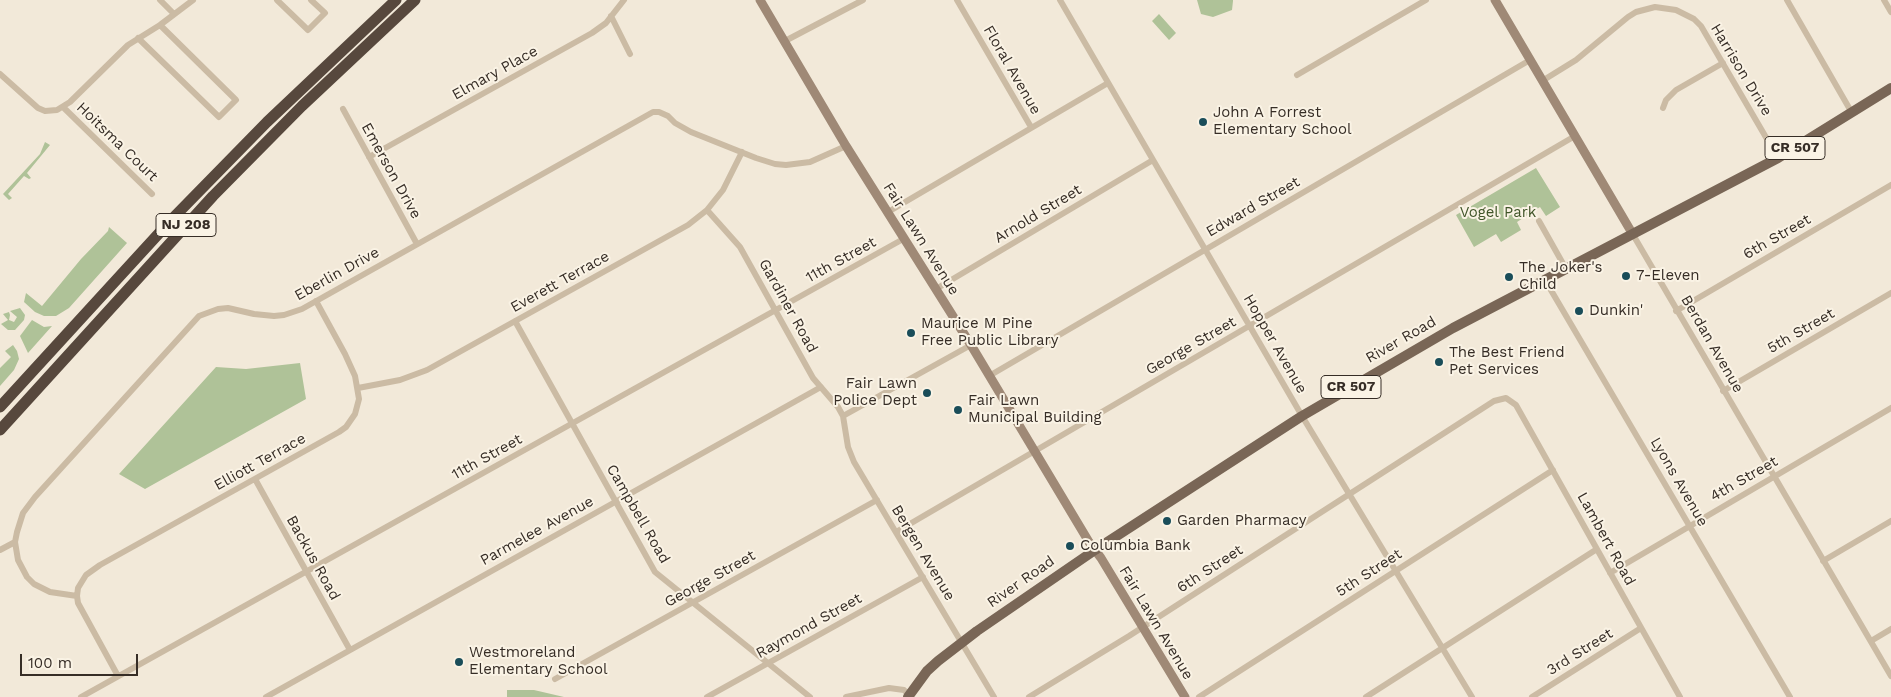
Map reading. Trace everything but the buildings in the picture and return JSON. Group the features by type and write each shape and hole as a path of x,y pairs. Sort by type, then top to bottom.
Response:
{"highway":[{"name":"NJ 208","path":"0,407 173,218 267,122 395,0"},
{"name":"NJ 208","path":"0,430 219,189 336,73 415,0"}],"main road":[{"name":"Fair Lawn Avenue","path":"760,0 846,146 971,345 1034,452 1185,697"},
{"name":"Berdan Avenue","path":"1495,0 1632,234"},
{"name":"River Road","path":"908,696 938,660 961,642 1095,550 1302,416 1452,328 1778,158 1891,88"}],"street":[{"path":"160,0 174,14"},
{"path":"0,74 38,108 50,111 64,108 120,51 160,25 193,0"},
{"path":"277,0 308,30 325,14 311,0"},
{"name":"Elmary Place","path":"369,157 592,33 606,23 624,0"},
{"path":"785,41 864,0"},
{"name":"Floral Avenue","path":"957,0 1031,128"},
{"path":"1297,75 1426,0"},
{"path":"1787,0 1852,113"},
{"path":"1884,0 1891,12"},
{"name":"Hopper Avenue","path":"1064,2 1108,82 1302,416 1472,697"},
{"name":"Harrison Drive","path":"1542,81 1576,60 1628,17 1654,7 1676,10 1694,19 1707,35 1778,158"},
{"path":"611,16 630,54"},
{"path":"138,38 219,117 236,100 160,25"},
{"name":"Edward Street","path":"989,376 1530,60"},
{"path":"1663,108 1666,100 1676,90 1723,63"},
{"path":"888,212 1108,82"},
{"name":"Hoitsma Court","path":"64,108 152,194"},
{"name":"Emerson Drive","path":"342,110 417,244"},
{"name":"Eberlin Drive","path":"77,596 59,595 34,584 22,569 16,552 15,542 19,523 28,505 199,316 218,308 228,308 264,316 284,315 302,309 653,112 659,112 668,116 683,128 742,152"},
{"name":"George Street","path":"896,532 1575,136"},
{"path":"742,152 766,162 792,164 821,158 846,146"},
{"name":"Everett Terrace","path":"358,388 400,380 420,372 678,231 707,210 722,190 742,152"},
{"name":"Arnold Street","path":"936,289 1153,160"},
{"name":"6th Street","path":"1676,310 1891,185"},
{"name":"Gardiner Road","path":"707,210 740,247 813,378 838,407 843,416"},
{"path":"1539,221 1566,269"},
{"name":"Berdan Avenue","path":"1632,234 1891,676"},
{"name":"11th Street","path":"81,697 905,238"},
{"name":"Lyons Avenue","path":"1546,280 1790,697"},
{"name":"5th Street","path":"1723,391 1891,293"},
{"name":"Elliott Terrace","path":"77,596 82,581 93,570 346,427 358,406 358,388 348,360 316,301"},
{"name":"Campbell Road","path":"515,321 655,572 810,697"},
{"path":"843,416 971,345"},
{"name":"Parmelee Avenue","path":"266,697 821,387"},
{"name":"6th Street","path":"1029,697 1143,627 1494,401 1506,398"},
{"name":"Lambert Road","path":"1506,398 1516,404 1680,697"},
{"name":"4th Street","path":"1610,573 1891,408"},
{"name":"Bergen Avenue","path":"843,416 850,455 994,697"},
{"name":"5th Street","path":"1199,697 1553,470"},
{"name":"Backus Road","path":"255,479 350,650"},
{"name":"George Street","path":"555,679 877,500"},
{"path":"1823,561 1891,521"},
{"path":"0,550 15,542"},
{"path":"1366,697 1597,549"},
{"name":"Raymond Street","path":"707,697 923,577"},
{"path":"77,596 82,610 118,676"},
{"name":"3rd Street","path":"1532,697 1641,628"},
{"path":"1871,641 1891,629"},
{"path":"846,697 889,688 904,690 908,696"}],"green space":[{"path":"1197,0 1233,0 1232,10 1213,17 1201,14"},
{"path":"1159,14 1176,33 1169,40 1152,21"},
{"path":"45,142 50,145 27,173 31,178 29,179 24,176 8,194 12,198 9,200 3,194 40,154"},
{"name":"Vogel Park","path":"1536,168 1560,207 1546,216 1540,207 1517,222 1521,230 1501,242 1496,234 1474,247 1456,215"},
{"path":"109,227 127,243 69,308 56,316 44,316 35,312 24,302 26,293 42,306 81,259 108,231"},
{"path":"20,308 25,315 24,320 15,330 8,330 1,324 8,320 3,314 9,312 9,320 14,322 17,317 10,311"},
{"path":"32,320 44,327 52,326 28,353 20,336"},
{"path":"13,345 19,359 14,370 0,386 0,368 11,357 5,351"},
{"path":"300,363 306,399 145,489 119,474 216,367 246,369"},
{"path":"507,690 534,690 564,697 507,697"}],"place":[{"name":"John A Forrest Elementary School","path":"1203,122"},
{"name":"7-Eleven","path":"1626,276"},
{"name":"The Joker's Child","path":"1509,277"},
{"name":"Dunkin'","path":"1579,311"},
{"name":"Maurice M Pine Free Public Library","path":"911,333"},
{"name":"The Best Friend Pet Services","path":"1439,362"},
{"name":"Fair Lawn Police Dept","path":"927,393"},
{"name":"Fair Lawn Municipal Building","path":"958,410"},
{"name":"Garden Pharmacy","path":"1167,521"},
{"name":"Columbia Bank","path":"1070,546"},
{"name":"Westmoreland Elementary School","path":"459,662"}]}
